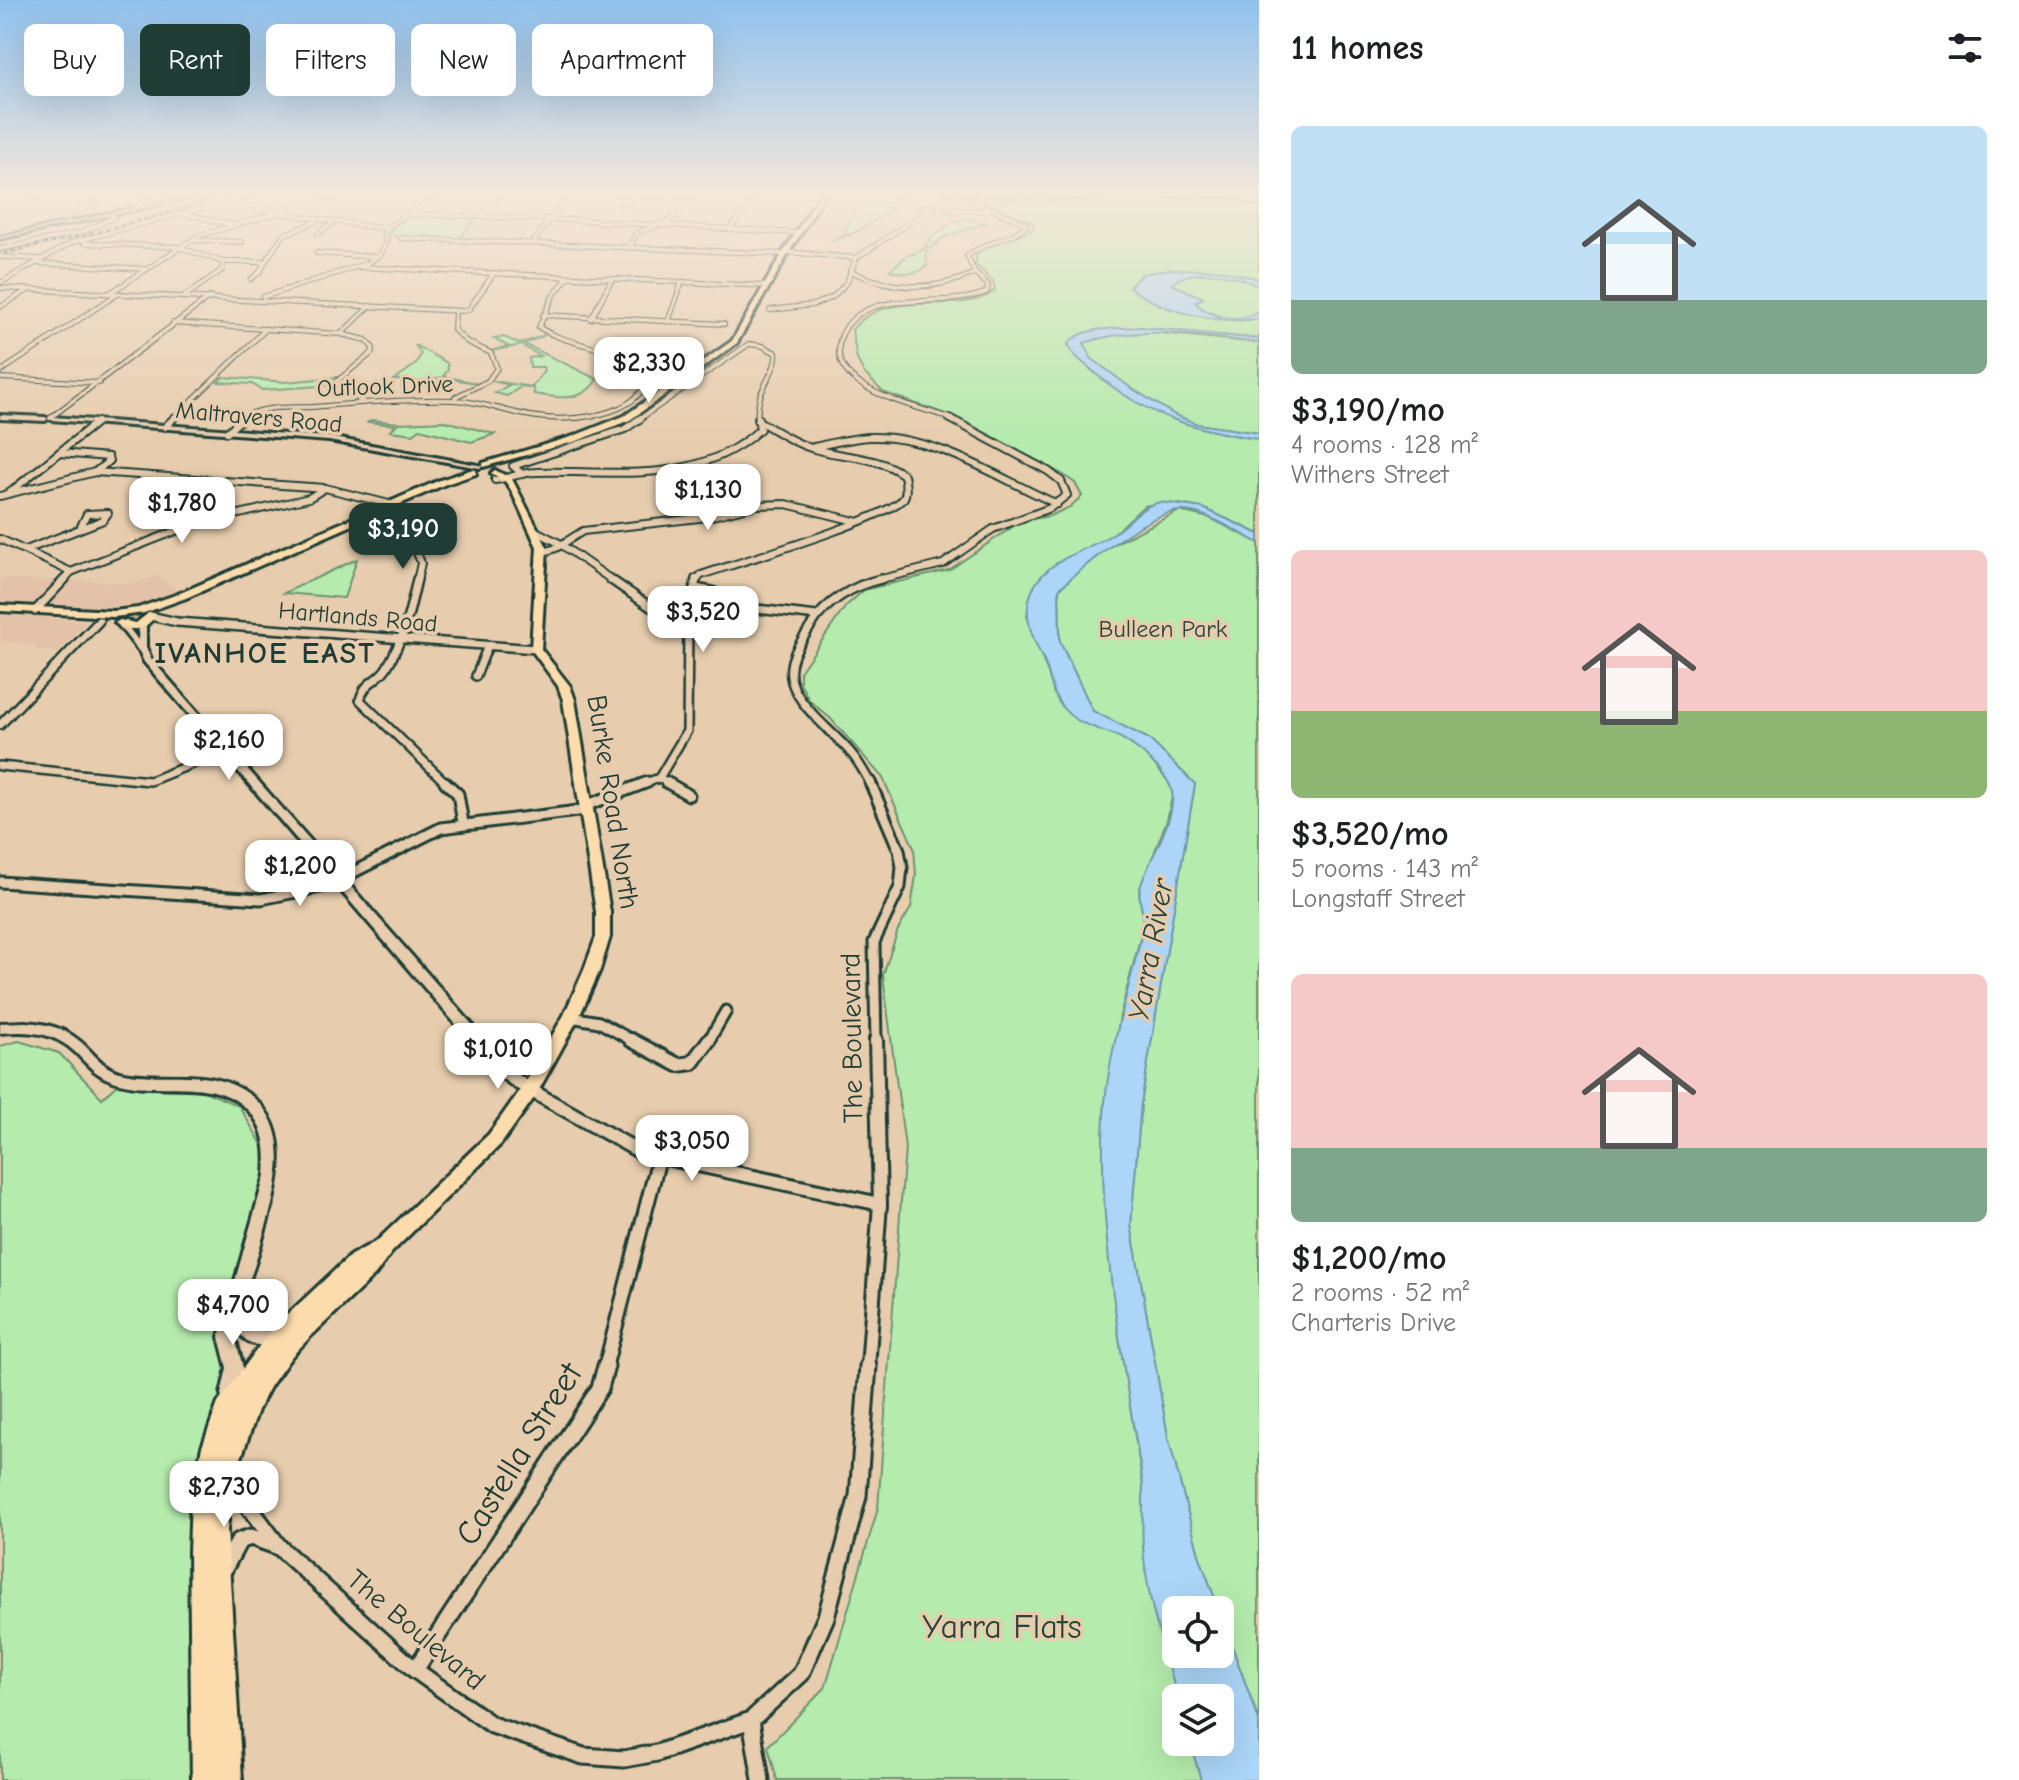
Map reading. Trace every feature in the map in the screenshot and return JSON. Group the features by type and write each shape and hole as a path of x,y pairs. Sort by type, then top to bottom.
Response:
{"main road":[{"path":"0,608 121,624 145,618 182,596 443,482 627,418 735,342 773,275"},
{"path":"496,475 523,456"},
{"path":"478,471 508,479 542,550 536,649"},
{"path":"496,475 519,500"},
{"path":"56,613 127,613 145,618"},
{"path":"121,624 120,618 127,613"},
{"name":"Burke Road North","path":"229,1780 216,1530 220,1491 249,1405 284,1350 495,1139 530,1090 571,1017 603,937 599,882 569,700 564,686 536,649"},
{"name":"Burke Road North","path":"205,1780 200,1553 202,1497 225,1410 278,1337 358,1261 385,1246"}],"street":[{"path":"110,293 138,275"},
{"path":"185,296 215,275"},
{"path":"251,279 256,275"},
{"path":"261,300 334,275"},
{"path":"479,275 767,286"},
{"path":"846,285 849,275"},
{"path":"857,275 869,282"},
{"path":"770,310 805,307 833,295 846,285 869,282 911,287 970,275"},
{"path":"811,448 865,437 891,438 956,457 1057,504 1067,495 1055,475 946,417 862,385 848,375 839,360 842,335 863,311 903,302 976,297 989,289 977,275"},
{"path":"0,286 454,312 469,309 492,276"},
{"path":"440,401 469,392 493,375 497,368 494,359 457,339 449,331 449,316 464,309 492,276"},
{"path":"568,277 543,315 724,324"},
{"path":"964,278 984,282"},
{"path":"591,319 612,279"},
{"path":"668,322 682,282"},
{"path":"0,307 30,289"},
{"path":"0,375 119,293"},
{"path":"49,419 210,297"},
{"path":"341,334 370,306"},
{"name":"Outlook Drive","path":"227,432 242,418 263,410 440,401 471,402 530,416 567,418 615,410 640,393 643,383 640,373 628,363 546,332 539,327 543,315"},
{"path":"173,323 341,334 366,340 373,348 367,358 337,381 338,388 372,404"},
{"path":"165,427 266,329"},
{"path":"522,474 513,466 616,433 651,413 746,346 757,344 775,351 777,361 761,385 754,411 760,429 758,433"},
{"path":"0,375 99,383"},
{"path":"469,392 467,395 471,402"},
{"path":"346,405 354,398"},
{"name":"Maltravers Road","path":"0,417 329,439 461,463 478,471"},
{"path":"0,882 246,900 318,888 441,828 585,808 659,778 687,731 690,664 686,650 696,579 855,521 902,500 907,486 904,475 891,466 870,458 811,448 757,419"},
{"path":"1,498 97,422"},
{"path":"508,479 522,474 620,475 678,470 708,461 758,433 780,434"},
{"path":"60,453 108,457 106,464 95,472"},
{"path":"1,498 95,472 325,488 393,505 402,513 421,558 401,640 384,672 363,688 360,700 458,794 463,823"},
{"path":"35,611 71,572 191,525 309,498 325,488"},
{"path":"542,550 556,548 559,543 583,531 708,517 757,505 786,504 855,521"},
{"name":"The Boulevard","path":"229,1461 239,1496 271,1529 279,1547 415,1670 492,1725 583,1756 624,1759 657,1753 751,1720 801,1674 826,1617 858,1496 880,1204 874,942 900,887 902,867 899,850 870,782 853,755 802,700 792,683 794,653 817,616 858,586 943,564 993,529 1057,504"},
{"path":"26,550 81,526"},
{"path":"534,530 559,543 668,619 688,623"},
{"path":"0,539 71,572"},
{"path":"695,588 712,591 748,608 817,616"},
{"path":"145,618 140,637 145,655"},
{"name":"Hartlands Road","path":"145,618 487,648 536,649"},
{"path":"0,725 99,621"},
{"path":"121,624 224,751 508,1075 642,1153 880,1204"},
{"path":"476,676 487,648"},
{"path":"0,766 150,781 224,751"},
{"path":"659,778 689,795"},
{"path":"571,1017 599,1022 678,1065 692,1063 699,1056 726,1011"},
{"path":"0,1028 33,1028 67,1038 110,1075 152,1082 196,1081 227,1088 250,1100 271,1134 275,1155 272,1175 227,1337 235,1375 225,1410"},
{"name":"Castella Street","path":"415,1670 600,1388 659,1158"},
{"path":"239,1299 242,1328 249,1335 264,1339 278,1337"},
{"path":"219,1595 225,1568 239,1541 251,1537 279,1547"},
{"path":"751,1720 761,1780"}],"shaded area":[{"path":"158,576 180,592 161,600 120,609 49,606 72,580 133,583"},
{"path":"0,578 56,581 33,605 0,602"},
{"path":"0,613 87,622 58,652 35,650 38,645 0,641"}],"green space":[{"name":"Yarra Flats","path":"987,275 1259,275 1259,339 1139,327 1085,334 1070,349 1111,385 1156,411 1206,429 1259,439 1259,534 1189,506 1144,506 1027,614 1054,694 1147,755 1168,781 1173,793 1167,820 1139,892 1144,923 1120,1016 1104,1113 1105,1214 1118,1331 1143,1485 1143,1548 1162,1641 1162,1668 1170,1668 1174,1684 1162,1684 1162,1756 1194,1756 1201,1780 777,1780 768,1746 825,1688 878,1508 905,1148 883,975 898,930 911,908 916,875 914,848 883,778 831,719 809,700 800,683 800,672 846,606 864,590 949,570 1021,521 1050,516 1070,507 1082,496 1075,483 1062,474 951,416 883,392 864,373 857,359 852,330 867,316 885,308 905,305 965,302 982,298 995,290 993,281"},
{"path":"1151,332 1259,343 1259,433 1197,424 1175,415 1090,358 1083,342 1112,335"},
{"path":"545,335 524,344 597,379 592,387 569,397 534,394 533,388 522,386 507,396 495,393 509,385 493,381 532,387 544,371 543,367 530,367 529,358 541,356 521,345 491,351 508,346 494,339 504,337 520,344"},
{"path":"415,345 447,363 448,370 443,376 476,383 441,377 427,382 394,380 416,364 421,354"},
{"path":"223,377 286,382 339,377 335,385 262,390 252,384 218,382"},
{"path":"445,421 495,434 471,442 420,429 413,434 390,431 396,425 368,422 399,423"},
{"name":"Bulleen Park","path":"1179,511 1210,518 1259,543 1259,1721 1234,1652 1234,1596 1214,1596 1199,1555 1168,1437 1131,1225 1141,1103 1195,784 1149,739 1093,712 1060,642 1059,589 1102,550"},
{"path":"357,559 344,598 284,593"},
{"path":"19,1041 59,1053 102,1098 117,1085 195,1087 239,1106 269,1156 220,1341 231,1402 201,1780 0,1780 0,1046"}],"water":[{"path":"1141,275 1191,275 1172,284 1203,298 1195,302 1208,312 1235,318 1259,312 1259,319 1226,320 1191,315 1158,304 1129,287"},
{"path":"1222,275 1259,279 1259,287 1250,282"},
{"path":"1139,327 1259,339 1259,343 1149,333 1105,337 1084,343 1091,358 1175,415 1197,424 1259,433 1259,439 1213,431 1151,410 1112,386 1079,359 1068,344 1091,331"},
{"name":"Yarra River","path":"1160,502 1203,508 1259,534 1259,543 1198,513 1178,511 1132,531 1059,589 1060,642 1093,711 1149,739 1195,784 1141,1103 1131,1225 1168,1437 1199,1555 1214,1596 1162,1596 1162,1643 1145,1565 1142,1478 1113,1297 1103,1160 1106,1090 1114,1044 1143,928 1140,888 1166,828 1172,803 1171,789 1159,769 1138,749 1115,735 1076,719 1063,708 1033,638 1028,615 1034,587 1051,567 1118,531 1152,504"},
{"path":"1234,1652 1259,1721 1259,1780 1201,1780 1194,1756 1234,1756 1234,1684 1174,1684 1169,1668 1234,1668"}],"district":[{"name":"IVANHOE EAST","path":"265,653"}]}
